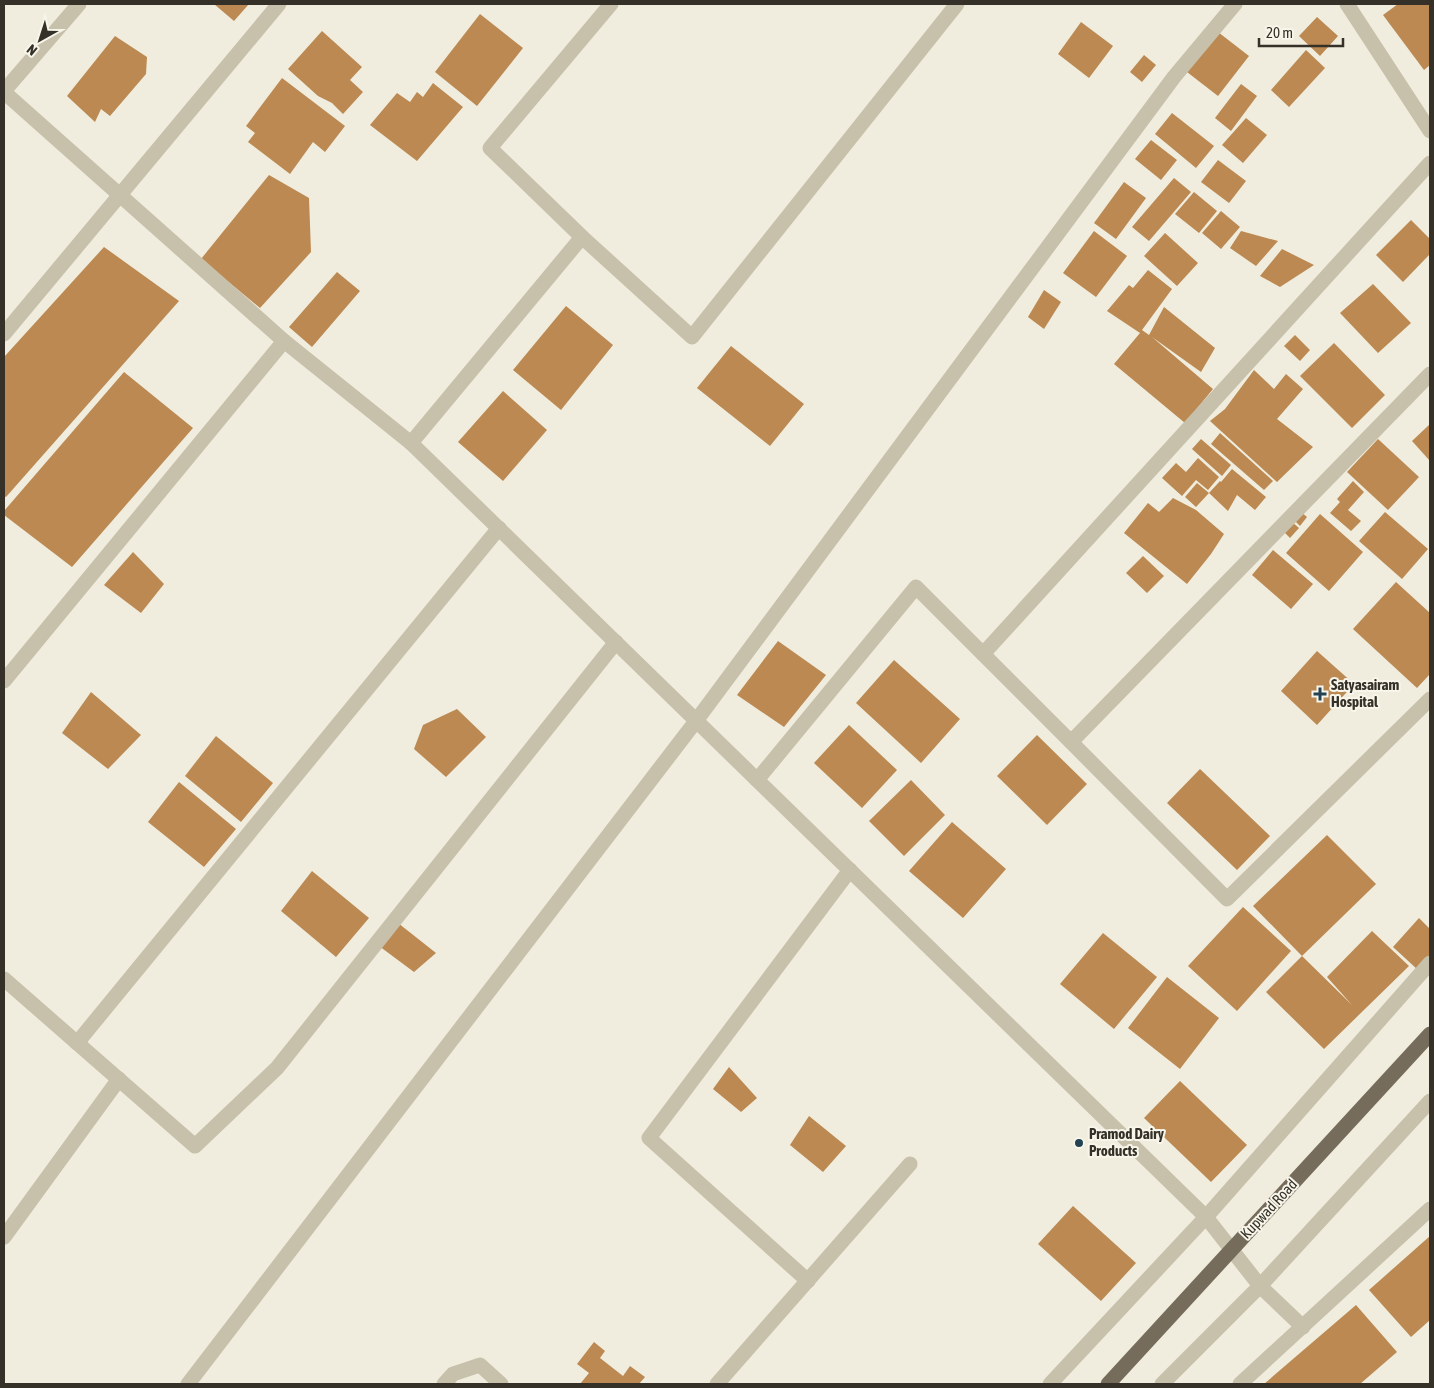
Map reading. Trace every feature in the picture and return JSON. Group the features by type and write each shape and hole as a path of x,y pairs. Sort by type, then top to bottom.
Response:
{"main road":[{"name":"Kupwad Road","path":"1108,1384 1430,1034"}],"street":[{"path":"79,4 4,91 284,341 411,443 1206,1217 1260,1286 1303,1327"},
{"path":"4,334 279,4"},
{"path":"610,4 490,148 582,237 692,337 957,4"},
{"path":"188,1384 696,721 1174,77 1235,4"},
{"path":"1347,4 1430,131"},
{"path":"983,654 1430,163"},
{"path":"411,443 582,237"},
{"path":"4,681 284,341"},
{"path":"1071,742 1430,374"},
{"path":"77,1043 499,528"},
{"path":"757,780 916,587 1227,899 1428,706"},
{"path":"4,979 195,1146 277,1068 616,642"},
{"path":"808,1281 649,1138 850,870"},
{"path":"1050,1384 1206,1217 1430,963"},
{"path":"4,1237 118,1079"},
{"path":"1162,1384 1260,1286 1430,1101"},
{"path":"717,1384 910,1164"},
{"path":"1240,1384 1430,1210"},
{"path":"444,1384 453,1374 480,1365 501,1384"}],"building":[{"path":"214,4 249,4 234,21"},
{"path":"1398,4 1430,4 1430,65 1424,70 1383,15"},
{"path":"480,14 523,48 477,106 435,72"},
{"path":"1317,17 1338,36 1320,56 1299,36"},
{"path":"1081,22 1113,46 1089,78 1058,54"},
{"path":"322,31 362,67 350,80 363,92 343,114 332,103 318,96 288,69"},
{"path":"1218,32 1249,56 1218,96 1187,72"},
{"path":"115,36 147,57 146,74 110,116 101,109 95,122 67,96"},
{"path":"1306,50 1325,68 1289,107 1271,90"},
{"path":"1144,55 1156,65 1142,82 1130,72"},
{"path":"282,78 345,126 325,152 313,142 290,174 248,142 255,133 246,126"},
{"path":"433,83 463,107 417,161 370,125 397,93 410,102 417,92 423,97"},
{"path":"1241,84 1257,96 1231,131 1215,118"},
{"path":"1172,113 1214,146 1196,168 1155,134"},
{"path":"1246,118 1267,135 1243,163 1222,145"},
{"path":"1151,140 1177,160 1161,180 1135,159"},
{"path":"1218,160 1246,181 1229,203 1201,182"},
{"path":"269,175 309,198 311,252 260,308 201,259"},
{"path":"1174,178 1191,192 1149,241 1132,227"},
{"path":"1124,182 1146,198 1116,239 1094,223"},
{"path":"1194,192 1217,211 1199,233 1175,214"},
{"path":"1221,211 1240,227 1221,249 1202,233"},
{"path":"1411,220 1430,239 1430,254 1403,282 1376,255"},
{"path":"1094,231 1127,256 1096,297 1063,273"},
{"path":"1241,231 1278,241 1256,266 1230,248"},
{"path":"1165,233 1198,263 1177,286 1144,256"},
{"path":"104,247 179,301 6,497 4,496 4,357"},
{"path":"1282,249 1314,265 1280,287 1260,276"},
{"path":"1148,270 1172,289 1142,330 1149,335 1164,307 1215,348 1201,372 1152,337 1213,389 1185,423 1114,364 1140,333 1107,311 1129,285 1133,288"},
{"path":"337,272 360,291 312,347 289,327"},
{"path":"1373,284 1411,323 1378,353 1340,313"},
{"path":"1044,290 1061,302 1044,329 1028,317"},
{"path":"566,306 613,345 561,410 513,370"},
{"path":"1295,335 1310,350 1300,361 1284,346"},
{"path":"1334,343 1385,395 1352,428 1300,376"},
{"path":"731,346 804,404 770,446 697,388"},
{"path":"1254,370 1274,389 1286,374 1303,389 1277,419 1313,447 1277,482 1210,421 1225,409"},
{"path":"124,372 193,428 72,567 4,515 4,511"},
{"path":"503,391 547,430 503,481 458,442"},
{"path":"1430,424 1430,461 1412,441"},
{"path":"1220,433 1273,481 1264,490 1211,444"},
{"path":"1201,439 1231,465 1222,476 1192,449"},
{"path":"1378,439 1419,477 1388,510 1347,472"},
{"path":"1198,458 1219,477 1208,490 1196,480 1182,496 1162,478 1176,463 1186,472"},
{"path":"1232,469 1266,497 1255,510 1237,495 1228,511 1209,493"},
{"path":"1353,481 1364,492 1348,510 1361,521 1351,531 1330,513 1340,502 1337,499"},
{"path":"1197,483 1209,493 1196,507 1185,497"},
{"path":"1173,498 1196,510 1224,534 1187,584 1124,533 1148,503 1159,512"},
{"path":"1301,512 1307,517 1300,526 1294,520"},
{"path":"1385,512 1428,549 1402,579 1359,541"},
{"path":"1320,514 1363,552 1329,591 1286,553"},
{"path":"1292,522 1299,528 1290,538 1283,531"},
{"path":"1273,550 1313,584 1291,609 1252,575"},
{"path":"133,552 164,584 141,613 104,585"},
{"path":"1143,556 1164,576 1147,593 1126,573"},
{"path":"1396,582 1430,613 1430,674 1417,688 1353,629"},
{"path":"778,641 826,675 784,727 737,695"},
{"path":"1317,651 1354,684 1317,725 1281,691"},
{"path":"894,660 960,719 921,763 856,703"},
{"path":"91,692 141,735 108,769 62,733"},
{"path":"457,709 486,737 446,777 414,749 423,725"},
{"path":"849,725 897,770 862,808 814,763"},
{"path":"1037,735 1087,784 1047,825 997,776"},
{"path":"216,736 273,783 241,822 185,776"},
{"path":"1200,769 1270,836 1237,870 1167,803"},
{"path":"911,780 945,815 904,856 869,821"},
{"path":"179,782 236,829 204,867 148,822"},
{"path":"952,822 1006,869 963,918 909,871"},
{"path":"1327,835 1376,884 1302,956 1253,906"},
{"path":"312,871 369,918 336,957 281,911"},
{"path":"1243,907 1291,951 1237,1011 1188,966"},
{"path":"1419,918 1430,929 1430,958 1418,970 1393,947"},
{"path":"398,923 436,953 414,972 379,946"},
{"path":"1372,931 1409,966 1324,1049 1266,992 1302,956 1352,1005 1327,977"},
{"path":"1103,933 1157,977 1114,1029 1060,984"},
{"path":"1167,977 1219,1018 1180,1069 1128,1028"},
{"path":"729,1067 757,1098 741,1112 713,1089"},
{"path":"1180,1081 1247,1145 1211,1182 1144,1118"},
{"path":"809,1116 846,1146 823,1172 790,1145"},
{"path":"1073,1206 1136,1263 1101,1301 1038,1244"},
{"path":"1430,1236 1430,1320 1411,1337 1369,1290"},
{"path":"1356,1305 1397,1352 1360,1384 1264,1384"},
{"path":"594,1342 605,1351 600,1358 623,1376 630,1366 645,1377 639,1384 580,1384 589,1373 577,1364"}],"place":[{"name":"Satyasairam Hospital","path":"1320,694"},
{"name":"Pramod Dairy Products","path":"1079,1143"}]}
